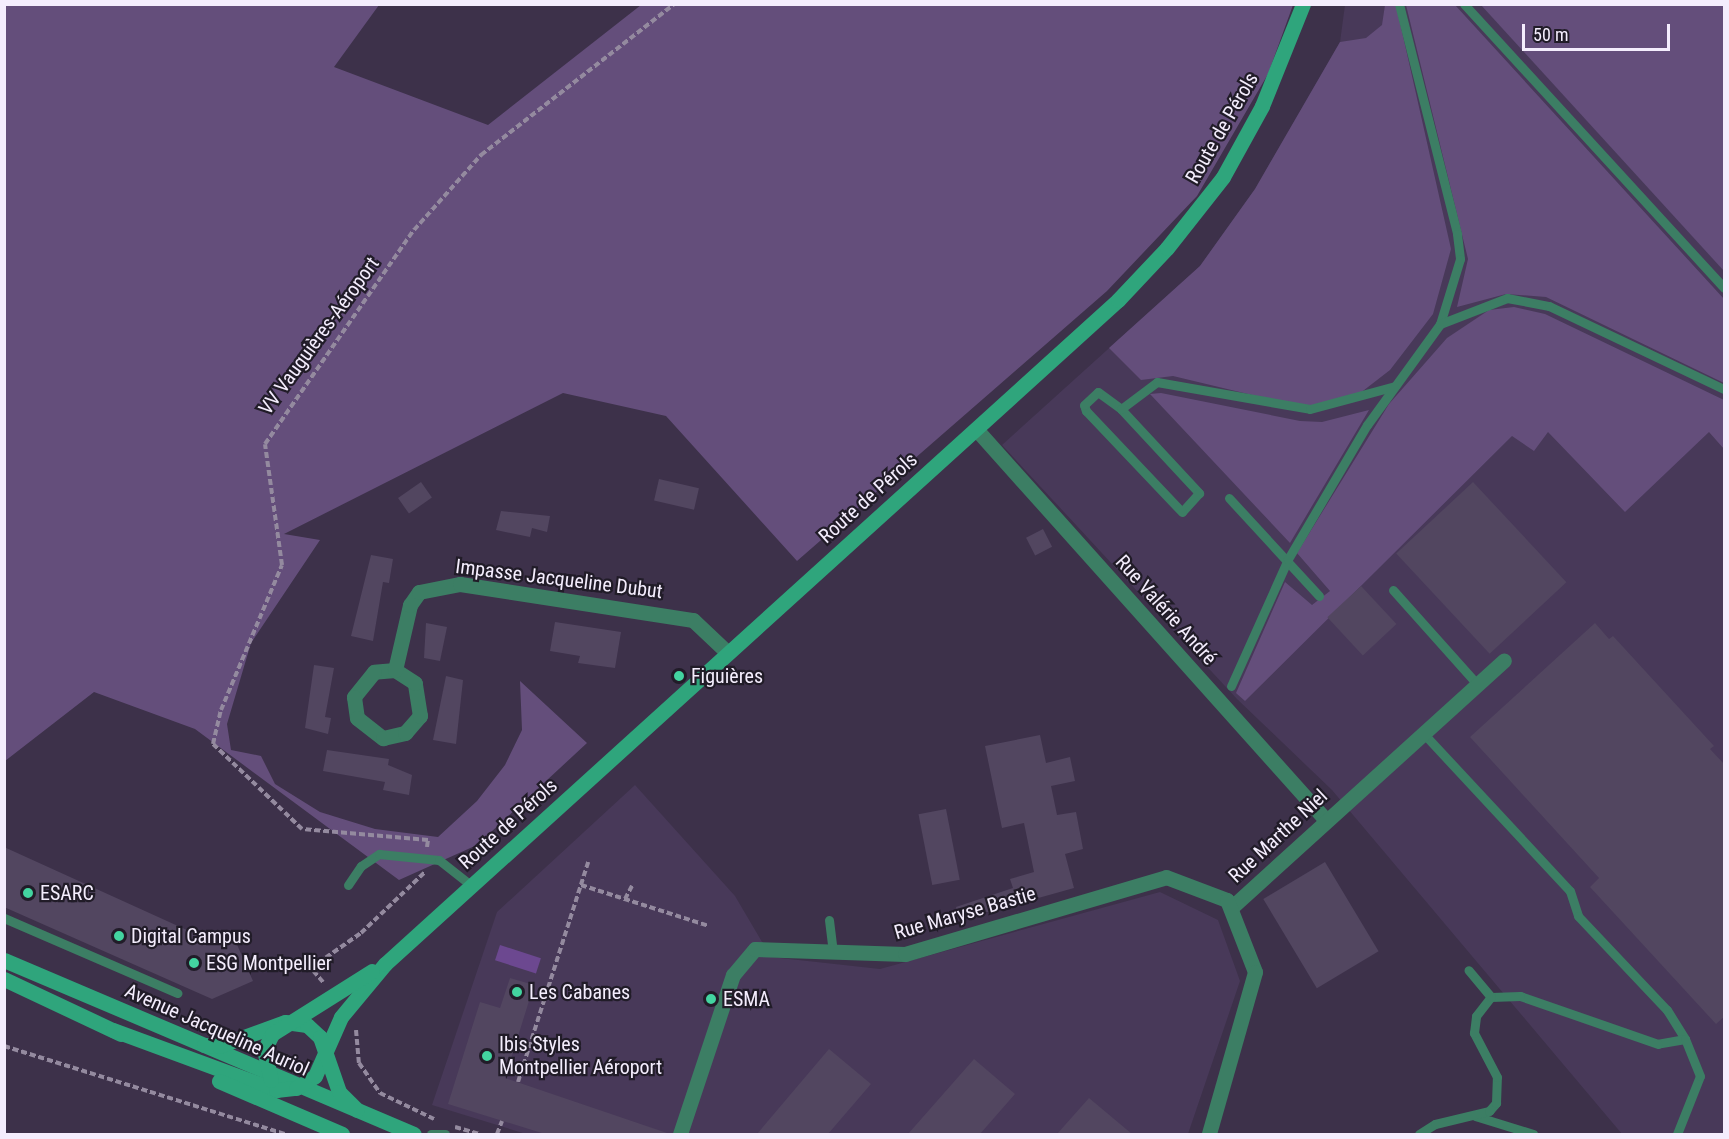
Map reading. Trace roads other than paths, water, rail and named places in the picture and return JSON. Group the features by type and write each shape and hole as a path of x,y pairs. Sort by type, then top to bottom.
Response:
{"street":[{"name":"Route de Pérols","path":"326,1057 341,1017 385,964 1118,300 1223,177 1267,97 1303,4"},
{"name":"Rue Valérie André","path":"976,429 1325,819"},
{"name":"Impasse Jacqueline Dubut","path":"395,670 415,598 437,585 460,584 693,620 728,653"},
{"name":"Rue Marthe Niel","path":"1209,1134 1255,980 1232,907 1325,819 1424,734 1504,660"},
{"path":"395,670 415,683 422,704 414,726 383,738 357,718 354,697 374,672 395,670"},
{"name":"Rue Maryse Bastie","path":"680,1134 726,992 742,960 768,947 833,953 905,954 1166,877 1204,889 1232,907"},
{"name":"Avenue Jacqueline Auriol","path":"4,960 296,1088 414,1134"},
{"name":"Route de Pérols","path":"285,1022 385,964"},
{"path":"4,980 304,1120 342,1134"},
{"path":"285,1022 267,1042 269,1076 279,1095 304,1120"},
{"path":"191,1042 219,1047 285,1022 315,1030 339,1092 364,1115"},
{"path":"113,1030 279,1095 315,1076 326,1057"}],"lane":[{"path":"1231,686 1288,560 1395,386 1440,324 1460,259 1457,234 1399,4"},
{"path":"1464,4 1725,288"},
{"path":"1440,324 1507,298 1549,306 1725,389"},
{"path":"1121,409 1157,382 1310,410 1395,386"},
{"path":"1102,392 1121,409 1199,493 1182,512 1084,405 1102,392"},
{"path":"1229,498 1288,560 1318,596"},
{"path":"1393,590 1477,684"},
{"path":"1424,734 1570,891 1578,916 1667,1010 1685,1039 1700,1076 1677,1134"},
{"path":"348,885 369,858 379,854 425,858 447,863 472,886"},
{"path":"4,918 177,993"},
{"path":"829,920 833,953"},
{"path":"1468,970 1491,997"},
{"path":"1419,1134 1435,1124 1489,1111 1499,1092 1497,1077 1474,1033 1476,1016 1491,997 1520,996 1658,1044 1685,1039"},
{"path":"1475,1116 1533,1134"},
{"path":"431,1134 445,1134"}],"place":[{"name":"Figuières","path":"679,676"},
{"name":"ESARC","path":"28,893"},
{"name":"Digital Campus","path":"119,936"},
{"name":"ESG Montpellier","path":"194,963"},
{"name":"Les Cabanes","path":"517,992"},
{"name":"ESMA","path":"711,999"},
{"name":"Ibis Styles Montpellier Aéroport","path":"487,1056"}]}
